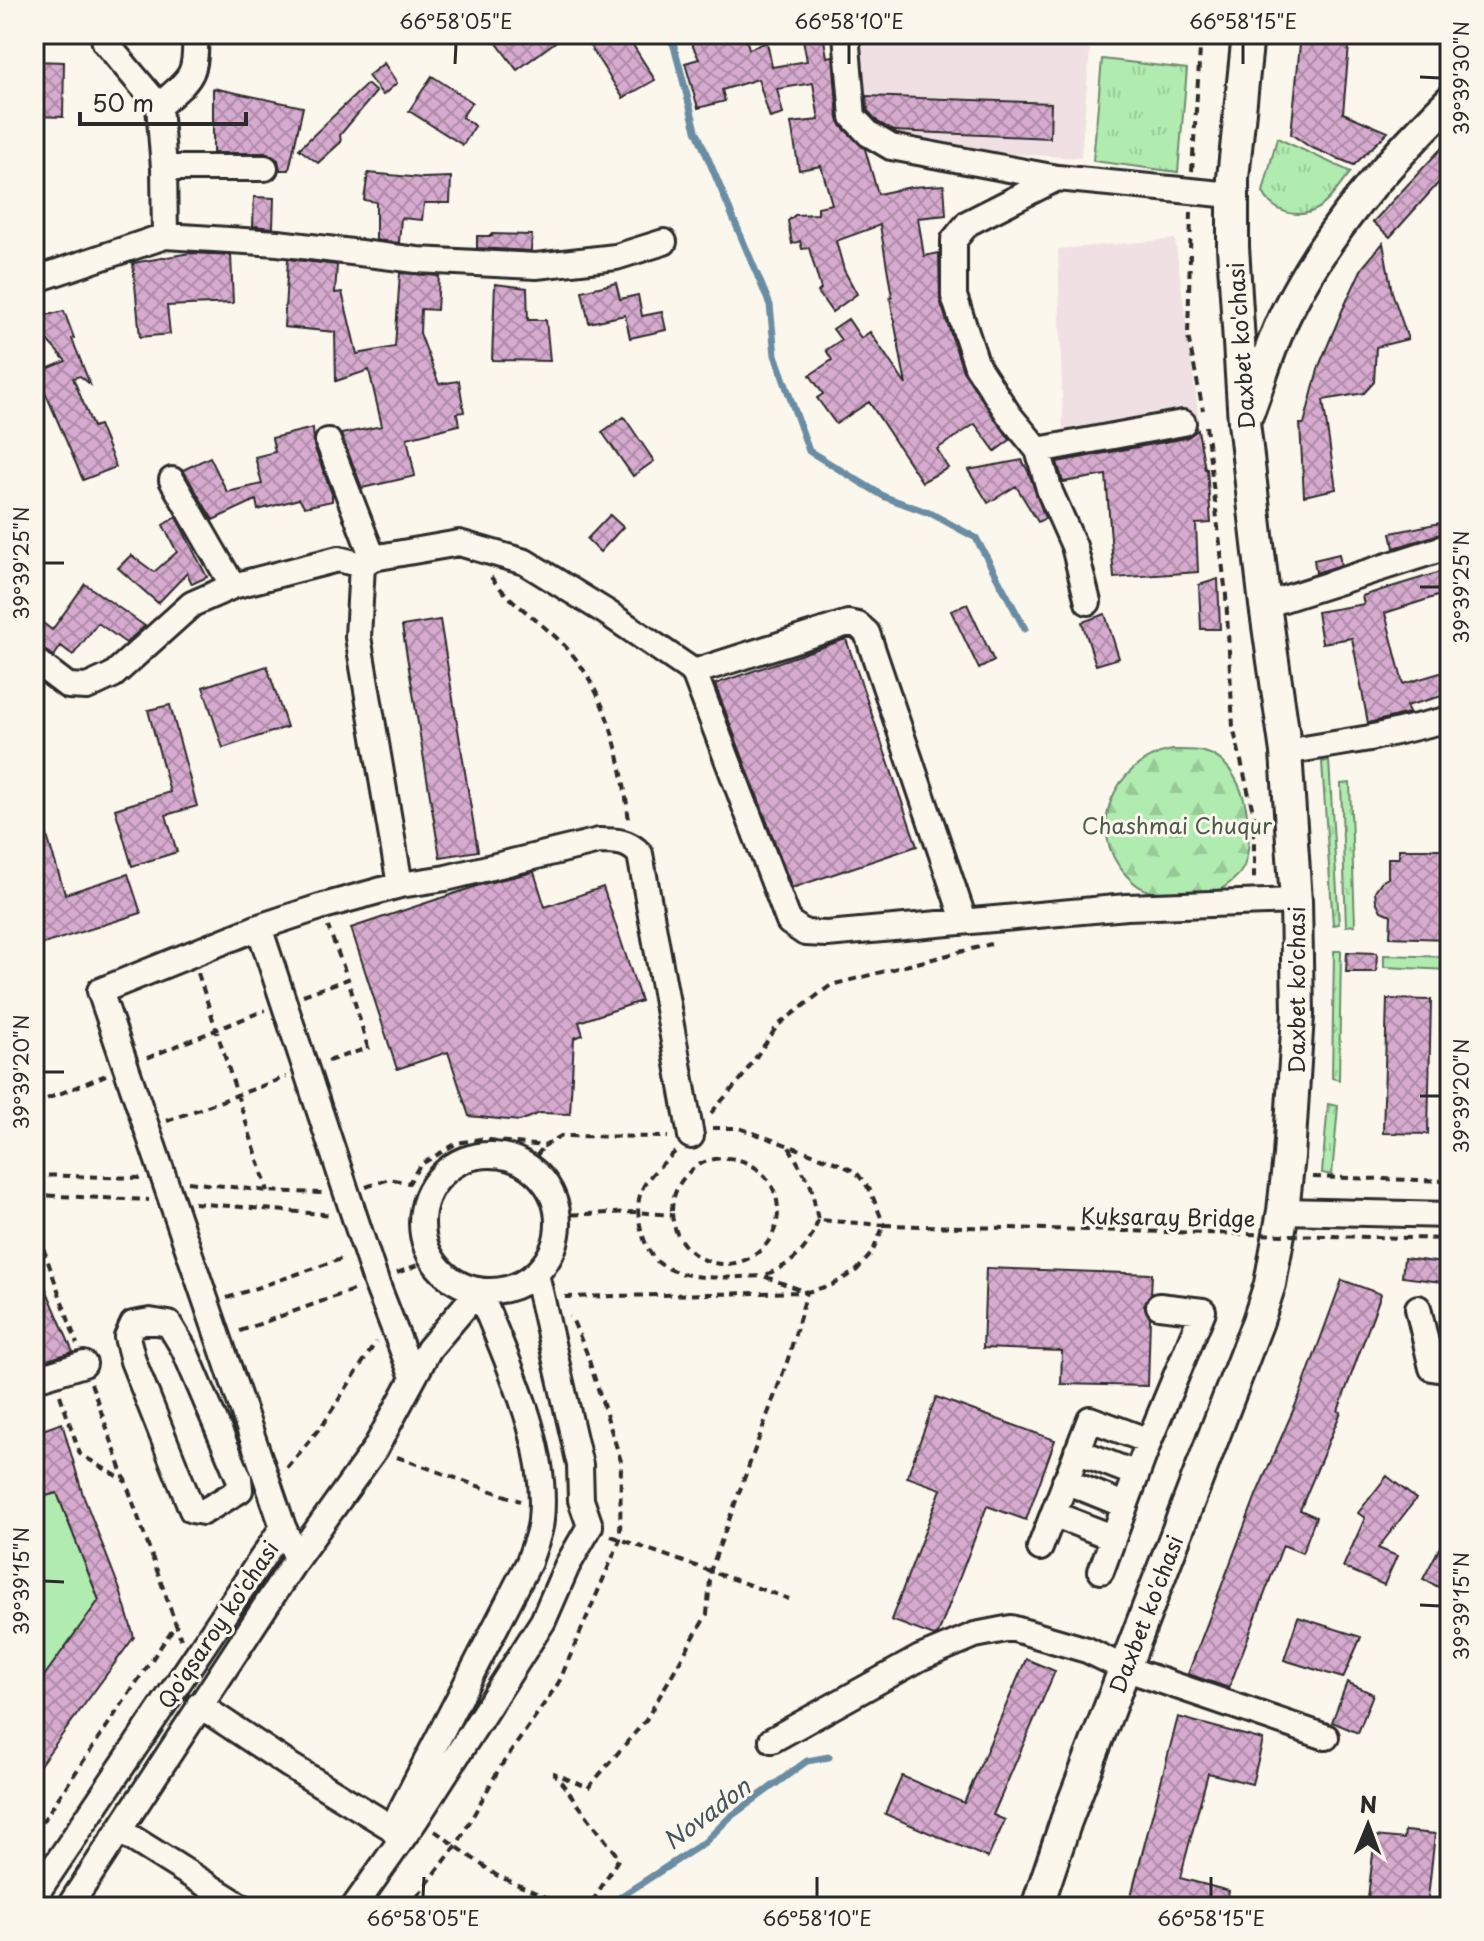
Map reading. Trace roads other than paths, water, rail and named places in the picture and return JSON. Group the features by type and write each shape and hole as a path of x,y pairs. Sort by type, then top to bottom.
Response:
{"main road":[{"name":"Daxbet ko'chasi","path":"1037,1907 1066,1821 1254,1333 1270,1284 1287,1176 1298,1015 1296,901 1286,752 1244,422 1233,247 1232,195 1248,34"},
{"path":"1244,422 1286,313 1308,272 1339,225 1414,137 1450,101"}],"street":[{"path":"103,34 105,42 159,106 165,236"},
{"path":"159,106 189,79 197,61 195,34"},
{"path":"846,34 853,117 869,134 891,147 1057,178 1232,195"},
{"path":"164,168 265,168"},
{"path":"1057,178 968,223 954,240 954,296 977,366 1009,415 1038,450 1050,492 1074,546 1088,602"},
{"path":"34,280 165,236 278,243 417,260 536,266 616,257 664,242"},
{"path":"1038,450 1183,423"},
{"path":"328,441 368,562 358,637 400,885"},
{"path":"172,480 233,586"},
{"path":"34,660 68,686 87,687 113,675 192,604 233,586 338,559 368,562 459,543 525,562 694,672 789,922 805,933 827,934 1127,907 1296,901"},
{"path":"1265,605 1450,546"},
{"path":"694,672 848,623 858,625 867,633 964,920"},
{"path":"1286,752 1370,738 1450,719"},
{"path":"283,1527 100,991 259,927 320,907 400,885 446,878 599,841 631,844 640,854 691,1136"},
{"path":"259,927 365,1250 413,1377"},
{"path":"497,1155 519,1161 538,1174 552,1193 558,1215 558,1237 550,1257 536,1274 519,1285 499,1291 479,1290 457,1282 439,1268 427,1249 422,1226 425,1203 435,1182 452,1166 474,1157 497,1155"},
{"path":"1283,1211 1450,1215"},
{"path":"396,1835 416,1819 543,1621 567,1566 590,1526 581,1500 580,1465 536,1274"},
{"path":"297,1558 375,1449 429,1349 479,1290"},
{"path":"354,1907 396,1835 529,1562 541,1524 542,1483 533,1433 479,1290"},
{"path":"1101,1571 1136,1474 1203,1311 1159,1306"},
{"path":"1418,1308 1432,1368 1450,1371"},
{"path":"150,1321 169,1324 184,1349 239,1478 240,1490 203,1512 192,1510 133,1361 127,1337 133,1324 150,1321"},
{"path":"184,1349 219,1339"},
{"path":"44,1376 84,1364"},
{"path":"1040,1548 1090,1419 1149,1441"},
{"path":"223,1440 251,1432"},
{"path":"1077,1451 1136,1474"},
{"path":"1065,1481 1124,1505"},
{"path":"1053,1514 1112,1537"},
{"name":"Qo'qsaroy ko'chasi","path":"69,1907 297,1558 283,1527"},
{"name":"Qo'qsaroy ko'chasi","path":"34,1897 283,1527"},
{"path":"772,1740 920,1658 975,1635 1011,1628 1087,1650 1124,1668 1326,1737"},
{"path":"199,1705 396,1835"},
{"path":"119,1830 242,1907"}],"waterway":[{"path":"668,34 696,130 770,305 775,355 809,451 885,497 932,514 976,538 1025,629"},
{"name":"Novadon","path":"608,1905 705,1842 730,1817 807,1761 829,1757"}],"park label":[{"name":"Chashmai Chuqur","path":"1177,824"}]}
